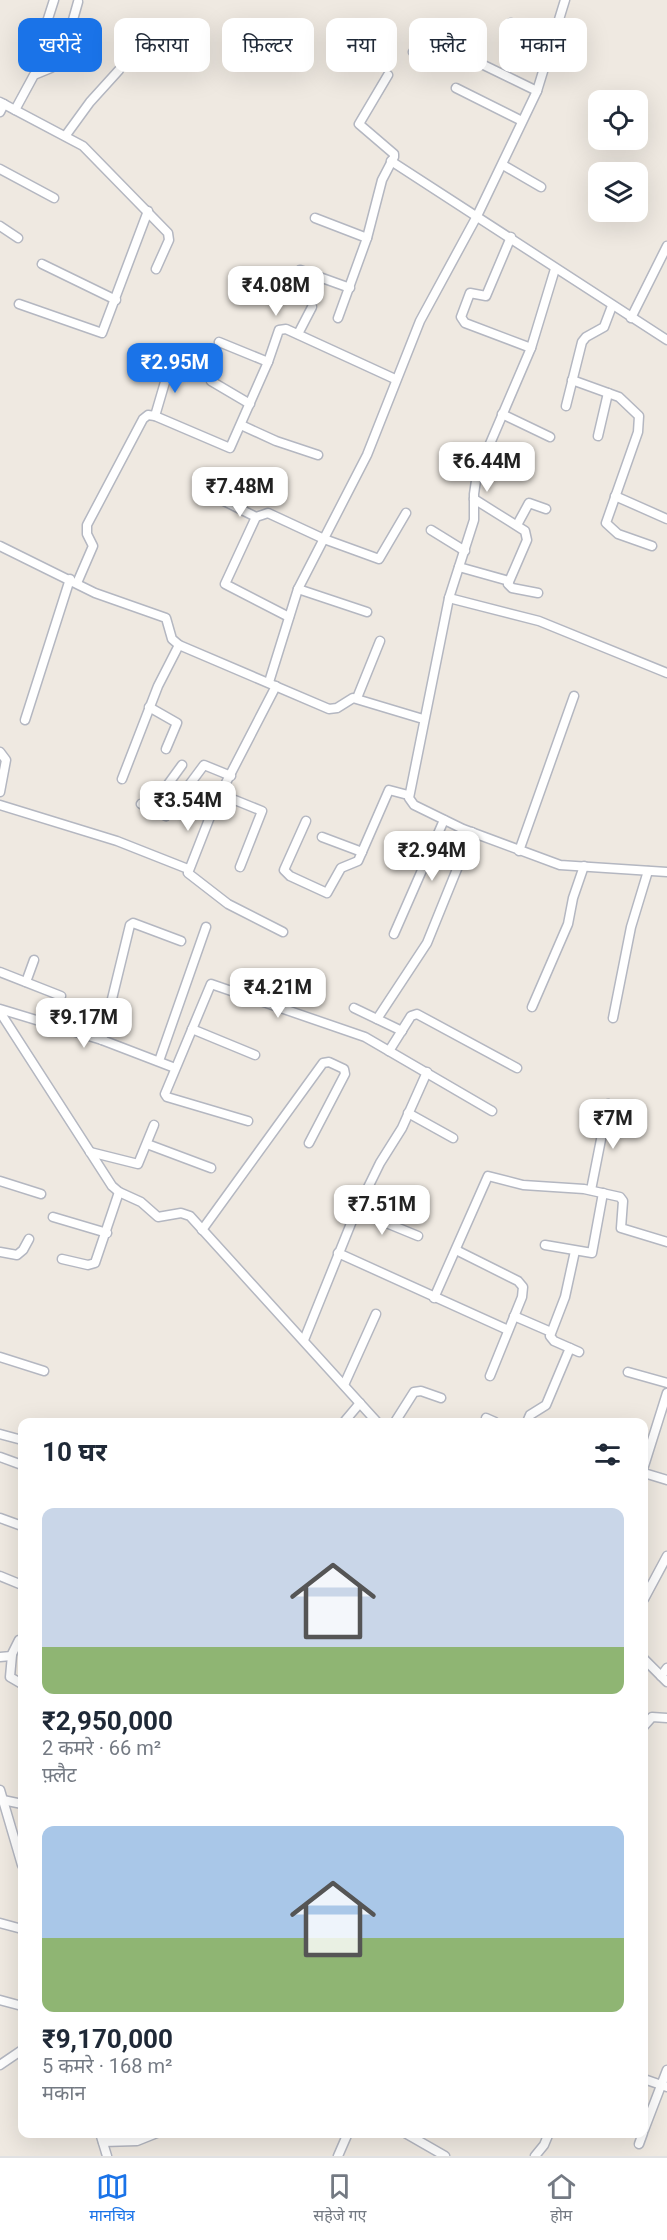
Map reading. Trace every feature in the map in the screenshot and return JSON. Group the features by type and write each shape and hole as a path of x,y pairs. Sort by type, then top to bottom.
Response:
{"street":[{"path":"48,18 54,0"},
{"path":"560,18 565,0"},
{"path":"15,110 34,75 51,68 63,55 78,2"},
{"path":"487,66 537,91"},
{"path":"66,135 90,102 116,72"},
{"path":"283,932 220,899 191,878 188,869 220,795 273,684 289,616 298,590 367,455 395,379 428,306 503,165 543,72"},
{"path":"338,318 368,238 379,189 394,154 361,128 359,121 388,75"},
{"path":"456,88 522,121"},
{"path":"2,106 66,135 98,158 170,237 156,269"},
{"path":"391,161 667,340"},
{"path":"503,165 541,187"},
{"path":"0,169 54,198"},
{"path":"19,304 99,333 105,331 148,212"},
{"path":"315,218 368,238"},
{"path":"0,226 18,238"},
{"path":"511,237 486,296 470,293 461,317 465,323 531,348"},
{"path":"631,318 667,246"},
{"path":"42,264 116,300"},
{"path":"555,269 531,348 477,474 474,519 449,598 408,795 414,805 444,820 560,865 667,872"},
{"path":"300,270 350,288"},
{"path":"566,406 583,340 604,327 612,306"},
{"path":"298,334 312,307"},
{"path":"25,720 74,581 93,546 86,532 90,518 143,419 148,415 155,416 225,448 232,445 268,362 279,330 286,329 298,334 395,379"},
{"path":"219,342 268,362"},
{"path":"155,416 170,365"},
{"path":"572,380 622,399 640,420 607,521 608,527 618,534 652,546"},
{"path":"211,381 250,404"},
{"path":"598,436 609,393"},
{"path":"502,414 550,437"},
{"path":"241,425 282,444 318,455"},
{"path":"615,496 667,519"},
{"path":"220,499 256,517 268,513 324,539 379,559 406,513"},
{"path":"474,499 525,531 527,540 509,581 512,588 538,593"},
{"path":"517,525 529,502 546,509"},
{"path":"256,517 225,584 289,616"},
{"path":"431,530 465,551"},
{"path":"0,546 112,600 166,618 172,639 179,645 329,709 337,708 350,699 357,698 423,719"},
{"path":"459,567 509,581"},
{"path":"298,590 367,612"},
{"path":"449,598 539,621 667,673"},
{"path":"357,698 380,641"},
{"path":"122,779 149,707 179,645"},
{"path":"519,851 574,696"},
{"path":"149,707 177,723 166,749"},
{"path":"0,752 6,758 0,792"},
{"path":"180,798 166,787 182,765"},
{"path":"141,804 166,816 202,765 231,776"},
{"path":"306,821 284,868 290,876 327,893 339,870 356,864 389,790 408,795"},
{"path":"220,795 262,811 240,867"},
{"path":"0,805 117,841 188,869"},
{"path":"394,934 444,820"},
{"path":"377,1019 428,943 472,832"},
{"path":"322,837 362,852"},
{"path":"532,1007 568,924 573,898 584,866"},
{"path":"613,1018 633,920 648,871"},
{"path":"102,1040 131,924 181,941"},
{"path":"159,1061 206,927"},
{"path":"26,982 34,960"},
{"path":"0,972 62,996"},
{"path":"248,1121 167,1097 165,1092 209,985 214,983 341,1028 389,1051 492,1111"},
{"path":"354,1008 402,1031"},
{"path":"0,1011 102,1040 175,1068"},
{"path":"0,1011 112,1186 119,1192 141,1202 160,1218 184,1213 304,1340 373,1418"},
{"path":"389,1051 411,1016 420,1014 517,1068"},
{"path":"192,1029 255,1055"},
{"path":"202,1230 324,1063 329,1062 342,1068 345,1073 309,1143"},
{"path":"304,1340 357,1211 427,1072"},
{"path":"591,1190 609,1104"},
{"path":"408,1113 453,1138"},
{"path":"90,1152 137,1165 141,1162 154,1125"},
{"path":"147,1144 211,1168"},
{"path":"434,1298 488,1176 528,1186 591,1190 623,1199 621,1228 667,1242"},
{"path":"0,1180 42,1194"},
{"path":"62,1259 88,1265 95,1263 119,1192"},
{"path":"545,1245 588,1254 594,1251 603,1193"},
{"path":"357,1211 418,1236"},
{"path":"53,1217 106,1233"},
{"path":"0,1252 17,1255 29,1239"},
{"path":"456,1250 521,1283 522,1297 490,1376"},
{"path":"575,1251 565,1297 551,1332 552,1340 579,1352"},
{"path":"338,1253 508,1330"},
{"path":"344,1385 376,1314"},
{"path":"514,1316 551,1332"},
{"path":"528,1418 546,1405 570,1348"},
{"path":"0,1358 44,1371"},
{"path":"628,1372 667,1383"},
{"path":"398,1418 414,1392 421,1391 441,1398"},
{"path":"648,1453 667,1393"},
{"path":"347,1418 360,1403"},
{"path":"0,1434 18,1439"},
{"path":"0,1457 18,1464"},
{"path":"648,1474 667,1480"},
{"path":"0,1518 18,1525"},
{"path":"648,1592 667,1556"},
{"path":"0,1576 18,1583"},
{"path":"18,1643 12,1655 10,1677 18,1682"},
{"path":"0,1657 12,1655"},
{"path":"648,1663 664,1679 667,1668"},
{"path":"648,1722 652,1717 667,1718"},
{"path":"0,1790 18,1851"},
{"path":"3,1800 18,1803"},
{"path":"0,1923 18,1928"},
{"path":"0,2000 18,2005"},
{"path":"0,2065 18,2053"},
{"path":"648,2121 664,2086 667,2070"},
{"path":"648,2080 664,2086"},
{"path":"102,2138 107,2156"},
{"path":"103,2142 137,2141 144,2138"},
{"path":"338,2156 346,2138"},
{"path":"414,2138 445,2156"},
{"path":"535,2156 546,2138"},
{"path":"639,2144 641,2138"}]}
